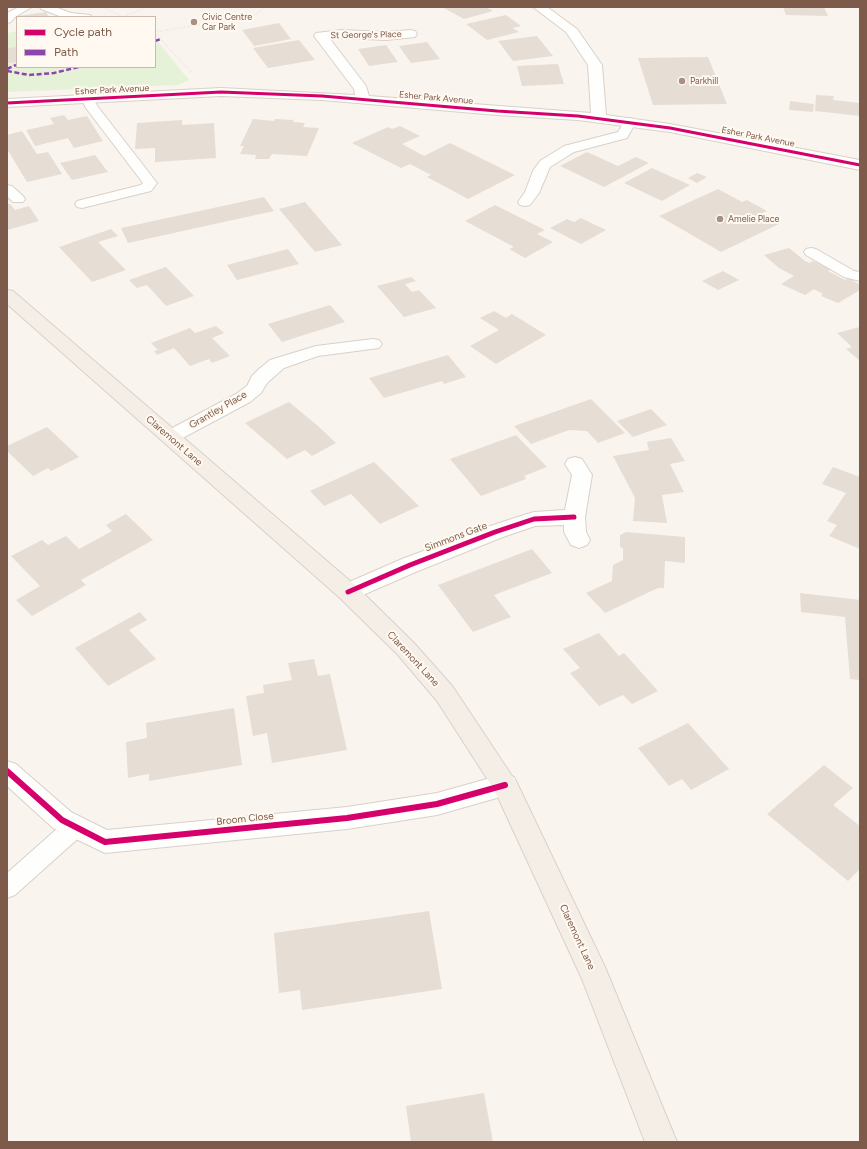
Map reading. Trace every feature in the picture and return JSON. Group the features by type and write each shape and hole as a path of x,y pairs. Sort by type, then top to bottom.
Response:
{"main road":[{"name":"Claremont Lane","path":"7,295 348,592 406,649 445,694 505,785 594,976 661,1142"}],"street":[{"path":"539,7 571,29 595,65 599,118"},
{"name":"St George's Place","path":"363,100 361,89 319,33 386,36 410,34"},
{"name":"Esher Park Avenue","path":"7,103 205,93 322,96 599,118 670,128 860,165"},
{"name":"Grantley Place","path":"170,437 243,398 254,389 259,380 277,364 316,352 373,344"},
{"path":"575,464 582,475 574,517 575,532 579,540"},
{"name":"Simmons Gate","path":"348,592 410,565 495,532 534,519 574,517"},
{"name":"Broom Close","path":"7,771 62,820 105,842 347,818 437,804 505,785"}],"lane":[{"path":"7,20 11,15 27,7"},
{"path":"45,7 70,16"},
{"path":"88,100 92,108 150,183 146,188 81,199 128,182 131,179"},
{"path":"525,202 532,193 540,171 545,164 570,149 623,135 630,122"},
{"path":"118,163 114,158 114,153 122,148"},
{"path":"7,189 18,199"},
{"path":"811,252 849,274 860,277"},
{"path":"7,888 75,827"}],"path":[{"path":"103,7 121,16"},
{"path":"125,16 147,7"},
{"path":"156,32 254,16 265,7"},
{"path":"156,33 202,85 205,93"}],"green space":[{"path":"16,31 16,68 156,68 156,39 189,80 178,85 7,92 7,33"}],"building":[{"path":"442,7 486,7 493,11 464,19"},
{"path":"783,7 824,7 828,16 786,15"},
{"path":"46,12 48,16 18,16"},
{"path":"506,15 521,26 513,28 519,32 487,40 466,24"},
{"path":"279,23 291,39 254,46 242,30"},
{"path":"537,36 553,56 513,61 498,41"},
{"path":"299,40 315,60 268,68 253,48"},
{"path":"427,42 440,59 411,63 399,46"},
{"path":"386,45 398,62 369,66 358,49"},
{"path":"16,47 16,62 7,63 7,48"},
{"name":"Parkhill","path":"708,57 727,104 653,105 638,58"},
{"path":"558,64 564,84 522,86 517,66"},
{"path":"816,95 834,96 833,100 860,103 860,116 815,111"},
{"path":"790,101 814,104 813,112 789,110"},
{"path":"64,115 68,120 87,116 103,141 74,148 68,138 35,146 26,130 54,124 50,118"},
{"path":"253,119 274,121 275,119 294,120 293,122 305,123 303,127 319,128 307,156 272,154 269,159 255,159 256,155 240,154 244,146 240,146"},
{"path":"182,120 182,125 214,123 216,158 155,162 155,148 135,149 137,123"},
{"path":"400,126 420,136 402,144 424,156 450,143 515,175 468,199 427,177 431,175 410,164 401,168 352,143 388,127 392,129"},
{"path":"22,131 37,154 48,152 62,174 27,182 7,149 7,135"},
{"path":"587,152 618,166 636,157 649,163 604,187 560,166"},
{"path":"95,155 108,172 72,180 60,163"},
{"path":"652,168 690,185 662,201 624,183"},
{"path":"697,173 707,177 697,183 688,178"},
{"name":"Amelie Place","path":"718,189 742,202 747,200 767,211 763,213 781,223 721,252 659,216"},
{"path":"264,197 274,211 128,243 121,228"},
{"path":"305,202 342,245 315,252 279,209"},
{"path":"7,204 10,204 15,210 29,206 39,221 7,230"},
{"path":"495,205 545,230 537,234 553,242 525,258 509,249 514,247 465,221"},
{"path":"581,218 606,230 581,244 550,228 567,219 574,222"},
{"path":"111,229 118,236 98,242 126,270 92,282 59,247"},
{"path":"789,248 809,263 813,261 831,269 828,271 845,280 849,278 860,285 860,290 838,303 821,296 823,294 814,289 805,295 781,284 794,276 779,268 764,255"},
{"path":"288,249 299,264 237,280 227,265"},
{"path":"166,267 194,296 166,306 147,285 137,288 129,280"},
{"path":"723,271 739,280 718,290 702,281"},
{"path":"411,277 416,281 405,284 412,292 419,290 436,308 404,317 377,286"},
{"path":"330,305 345,322 282,342 268,324"},
{"path":"494,311 506,318 512,314 546,335 496,364 470,346 499,330 480,318"},
{"path":"216,326 224,333 212,338 230,356 212,363 209,359 190,366 174,348 157,355 154,351 158,350 151,343 190,328 195,333"},
{"path":"860,327 860,361 846,349 852,347 837,333"},
{"path":"448,355 466,377 444,384 442,381 384,398 369,378"},
{"path":"591,399 625,433 598,443 587,431 569,430 531,444 514,426"},
{"path":"289,402 336,443 312,456 305,450 287,459 245,423"},
{"path":"651,409 667,425 633,437 617,421"},
{"path":"47,427 79,457 51,471 48,468 33,476 7,451 7,446"},
{"path":"516,435 547,467 524,476 526,479 481,496 450,459"},
{"path":"671,438 685,461 670,464 684,492 662,495 667,523 633,521 635,498 613,456 649,450 647,442"},
{"path":"374,462 419,506 380,524 351,494 324,506 310,491"},
{"path":"833,467 860,477 860,549 829,536 837,525 827,521 846,493 822,484"},
{"path":"126,514 153,540 81,580 86,585 32,616 16,600 40,586 11,556 42,540 48,545 66,536 79,549 112,531 106,525"},
{"path":"626,532 685,537 685,563 665,561 664,588 658,588 605,613 586,593 612,581 613,565 623,560 623,549 620,546 620,535"},
{"path":"532,549 552,573 494,595 511,617 473,632 438,585"},
{"path":"800,593 860,600 860,680 850,679 845,617 801,612"},
{"path":"140,612 147,620 129,630 156,659 108,686 75,648"},
{"path":"599,633 619,656 624,653 658,691 632,704 623,695 599,706 570,673 580,668 563,649"},
{"path":"314,659 318,676 330,674 347,750 272,763 267,733 253,736 246,696 264,693 263,685 292,680 288,663"},
{"path":"234,708 242,765 149,781 149,774 128,778 126,742 147,738 146,723"},
{"path":"688,723 729,769 691,790 682,779 669,786 638,748"},
{"path":"824,765 853,788 833,805 860,826 860,869 848,881 767,814"},
{"path":"429,911 442,989 302,1010 300,990 279,993 274,933"},
{"path":"484,1093 493,1142 411,1142 406,1106"}],"marked path":[{"path":"156,41 161,39"},
{"path":"7,69 16,65"},
{"path":"7,71 29,75 54,73 75,68"}],"cycle path":[{"path":"7,103 221,92 322,96 497,111 578,116 670,128 860,165"},
{"path":"348,592 410,565 495,532 534,519 574,517"},
{"path":"7,771 62,820 105,842 347,818 437,804 505,785"}],"place":[{"name":"Civic Centre Car Park","path":"194,22"},
{"name":"Parkhill","path":"682,81"},
{"name":"Amelie Place","path":"720,219"}]}
